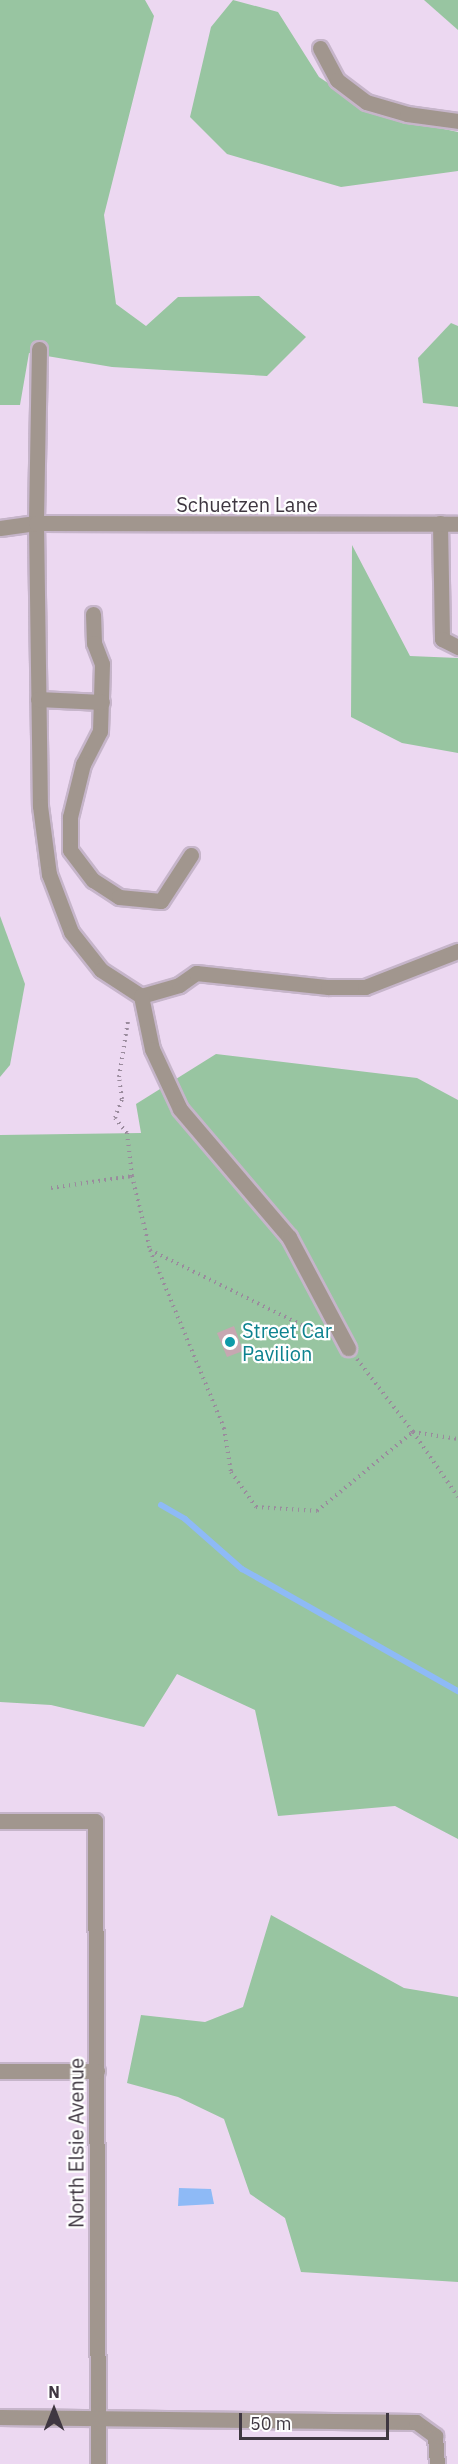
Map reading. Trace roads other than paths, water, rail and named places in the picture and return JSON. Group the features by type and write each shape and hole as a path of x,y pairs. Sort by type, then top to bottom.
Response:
{"street":[{"path":"320,48 337,80 366,102 407,114 458,121"},
{"path":"39,350 36,523 40,806 49,874 71,932 101,970 137,993 152,1049 180,1109 289,1237 348,1348"},
{"name":"Schuetzen Lane","path":"0,528 36,523 458,524"},
{"path":"440,523 442,639 458,647"},
{"path":"93,614 94,643 102,664 100,731 83,764 70,817 70,850 93,880 119,897 161,901 190,855"},
{"path":"38,699 102,702"},
{"path":"137,993 179,985 196,973 328,987 365,987 458,951"},
{"name":"North Elsie Avenue","path":"0,1821 95,1821 98,2464"},
{"path":"0,2071 97,2071"},
{"path":"0,2417 99,2416 416,2422 427,2427 435,2436 437,2464"}],"water":[{"path":"179,2188 211,2189 214,2204 178,2206"}],"waterway":[{"path":"161,1505 185,1519 242,1569 458,1691"}],"place":[{"name":"Street Car Pavilion","path":"230,1342"}]}
